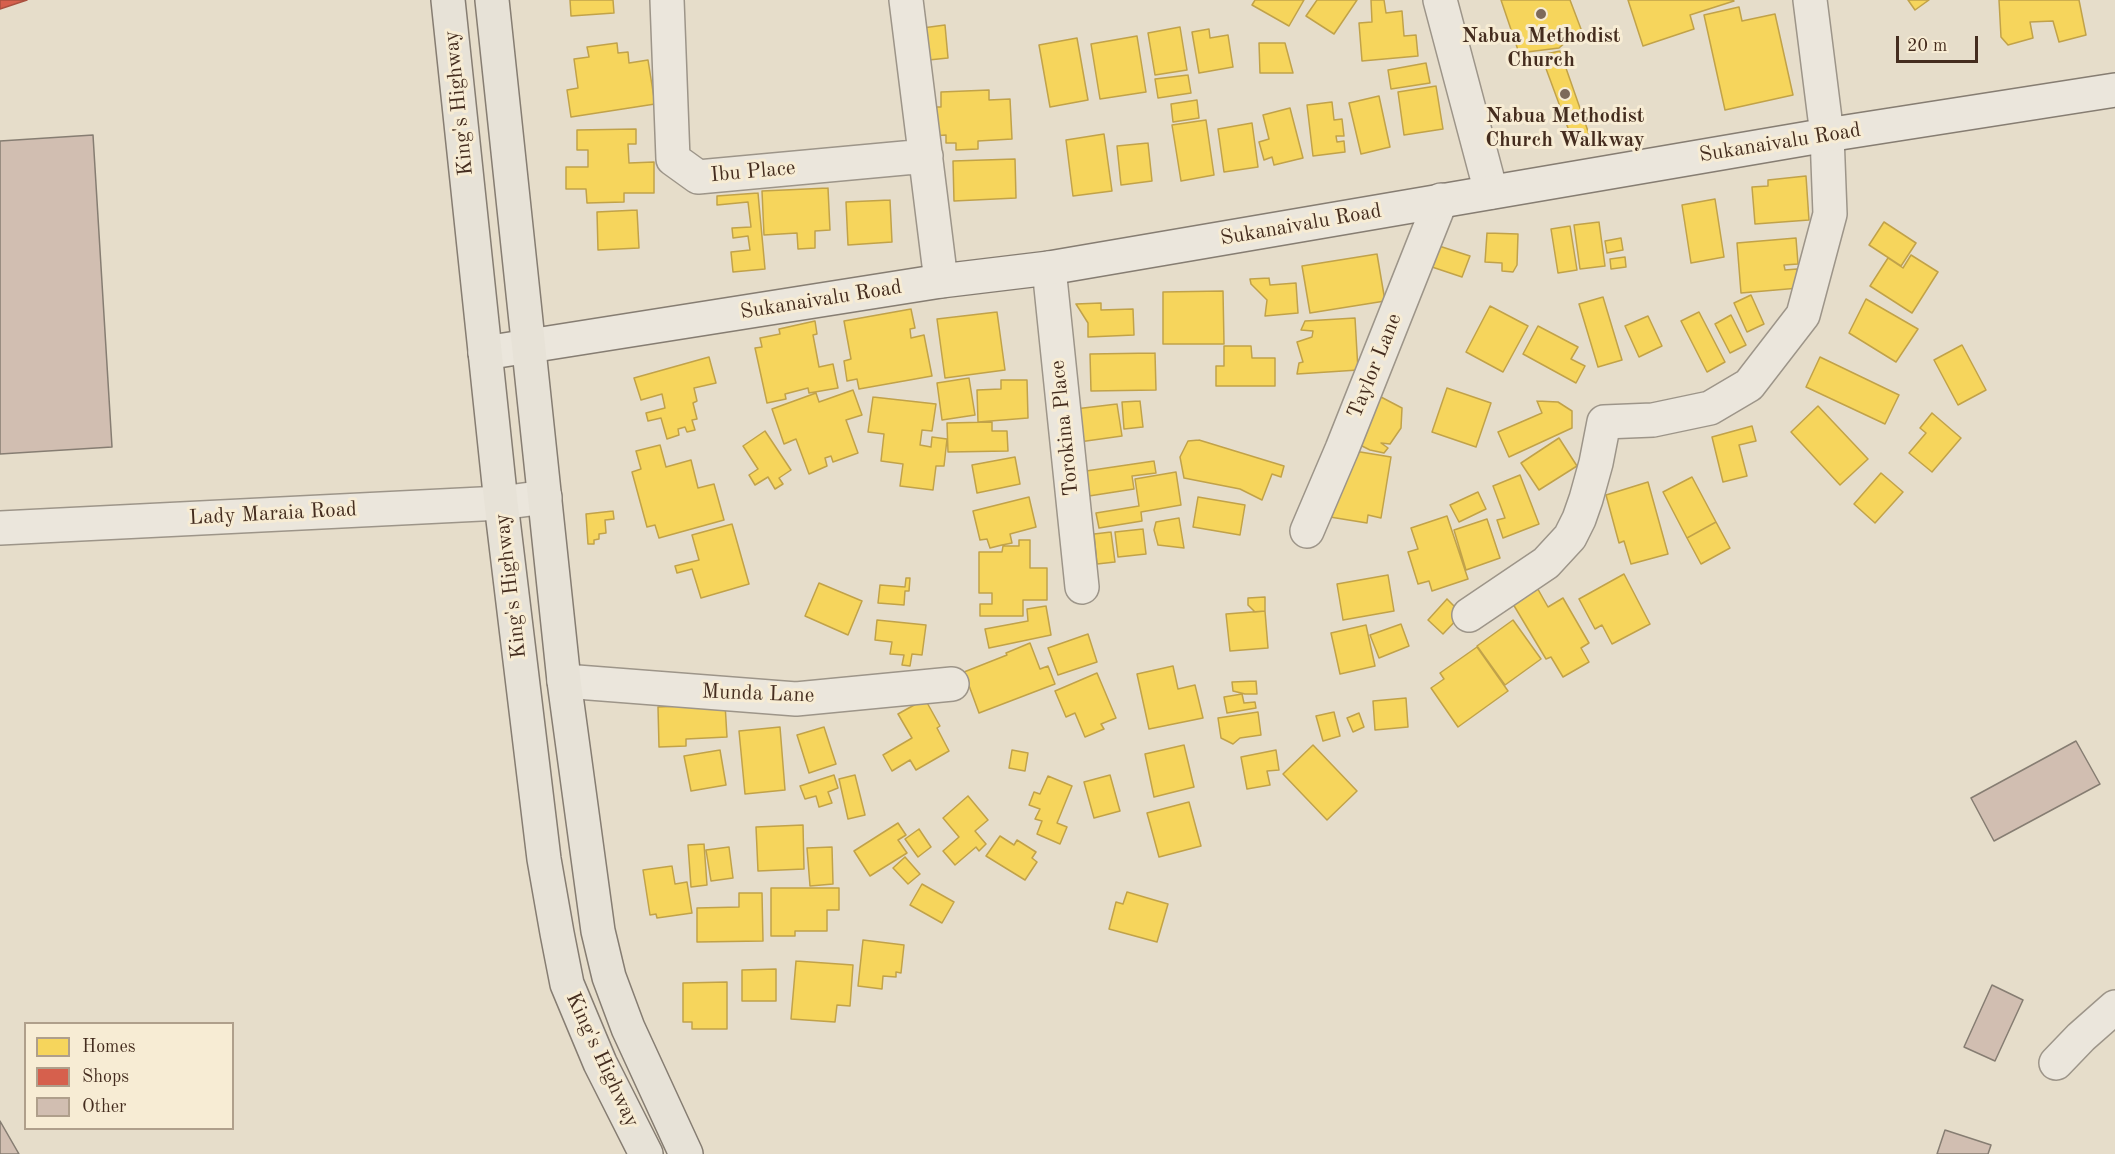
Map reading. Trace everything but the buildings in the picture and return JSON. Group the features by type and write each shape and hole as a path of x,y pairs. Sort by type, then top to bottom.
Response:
{"highway":[{"name":"King's Highway","path":"448,0 501,503 544,859 567,984 600,1063 646,1154"},
{"name":"King's Highway","path":"492,0 564,681 598,931 609,977 628,1028 686,1154"}],"street":[{"name":"Ibu Place","path":"667,0 673,159 698,177 926,156"},
{"path":"906,0 941,280"},
{"path":"1440,0 1491,192"},
{"path":"1469,615 1546,562 1570,537 1586,499 1604,422 1653,420 1710,408 1749,385 1803,315 1830,214 1827,135 1810,0"},
{"name":"Sukanaivalu Road","path":"485,353 941,280 1049,268 1827,135 2115,90"},
{"name":"Taylor Lane","path":"1307,531 1441,201"},
{"name":"Torokina Place","path":"1049,268 1082,587"},
{"name":"Lady Maraia Road","path":"0,528 501,503 545,497"},
{"name":"Munda Lane","path":"564,681 796,699 952,684"},
{"path":"2056,1063 2081,1036 2115,1007"}],"place":[{"name":"Nabua Methodist Church","path":"1541,14"},
{"name":"Nabua Methodist Church Walkway","path":"1565,94"}]}
